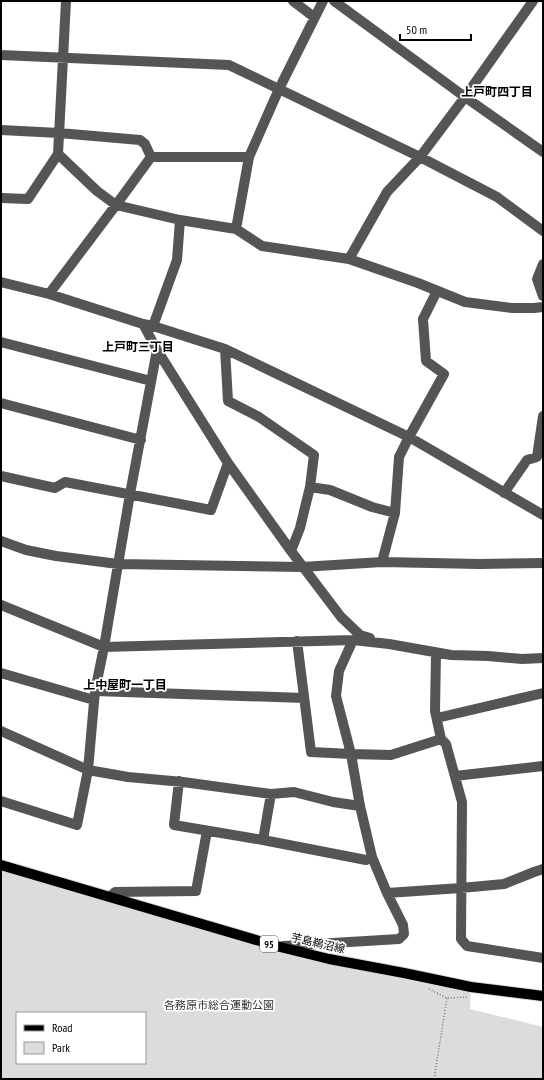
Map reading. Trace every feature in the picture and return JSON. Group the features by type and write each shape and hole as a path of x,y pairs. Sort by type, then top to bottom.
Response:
{"main road":[{"name":"芋島鵜沼線","path":"1,865 280,947 471,987 543,996"}],"street":[{"path":"1,198 28,199 58,154 66,1"},
{"path":"292,1 314,17"},
{"path":"236,229 250,157 279,89 323,1"},
{"path":"334,1 543,152"},
{"path":"349,259 387,192 420,157 465,97 533,1"},
{"path":"1,55 229,64 420,157 497,197 543,230"},
{"path":"1,130 140,140 151,157"},
{"path":"58,154 97,191 116,205 180,220 236,229 262,246 349,259 418,283 465,302 512,308 543,307"},
{"path":"151,157 250,157"},
{"path":"49,294 151,157"},
{"path":"180,220 177,260 148,325 157,350 228,463 302,567 341,616 360,635 389,644"},
{"path":"543,264 536,279 543,296"},
{"path":"1,282 49,294 226,349 409,437 543,515"},
{"path":"382,562 395,513 399,457 444,374 426,361 422,319 437,291"},
{"path":"1,342 151,380"},
{"path":"226,349 228,401 258,417 314,454 310,487 300,528 291,551"},
{"path":"1,801 77,825 88,770 95,695 157,350"},
{"path":"1,403 140,440"},
{"path":"504,493 527,460 540,458 543,416"},
{"path":"1,476 55,488 65,482 210,510 228,463"},
{"path":"310,487 330,490 372,507 395,513"},
{"path":"1,541 26,550 118,564 302,567 382,562 480,564 543,563"},
{"path":"1,605 104,647 353,640 389,644 451,655 522,659 543,658"},
{"path":"280,947 399,939 404,934 403,925 387,893 372,857 360,806 351,754 336,696 339,671 353,640"},
{"path":"296,641 311,752 391,755 441,739"},
{"path":"436,653 435,711 441,739 446,744 462,802 461,939 467,946 543,958"},
{"path":"1,673 95,695 304,698"},
{"path":"437,718 543,693"},
{"path":"1,731 88,770 128,777 179,781 271,794 294,792 333,802 360,806"},
{"path":"455,776 543,766"},
{"path":"179,781 174,825 263,840 366,860 372,857"},
{"path":"263,840 271,794"},
{"path":"110,897 115,892 196,891 206,831"},
{"path":"387,893 504,884 543,869"}],"path":[{"path":"434,1079 447,998"}],"green space":[{"name":"各務原市総合運動公園","path":"1,865 280,947 471,987 470,1009 543,1027 543,1079 1,1079"}],"district":[{"name":"上戸町四丁目","path":"497,92"},
{"name":"上戸町三丁目","path":"138,347"},
{"name":"上中屋町一丁目","path":"125,685"}]}
